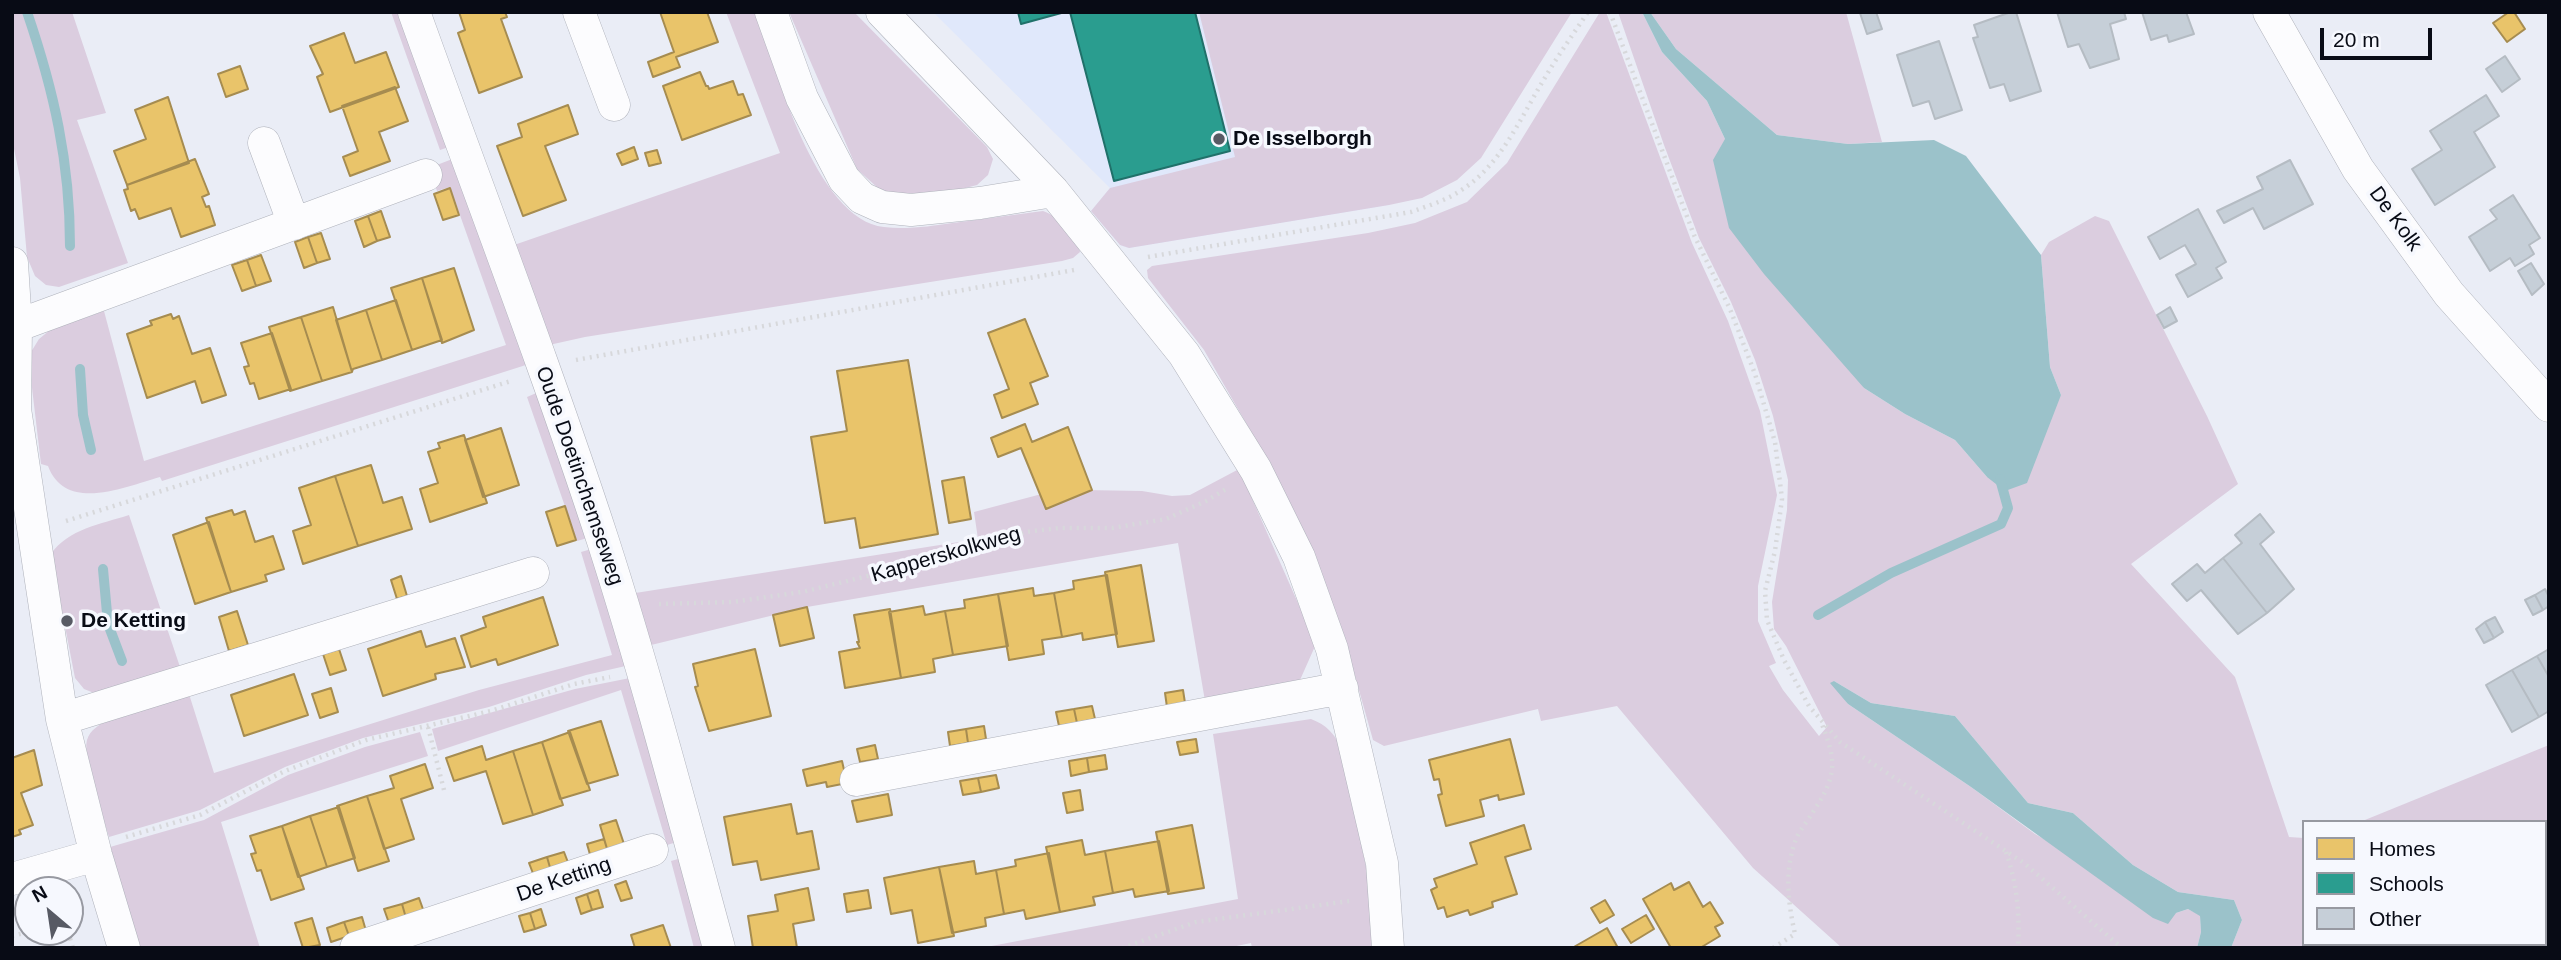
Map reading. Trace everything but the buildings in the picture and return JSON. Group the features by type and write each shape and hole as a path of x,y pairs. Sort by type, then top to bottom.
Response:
{"street":[{"name":"Oude Doetinchemseweg","path":"414,12 603,540 719,948"},
{"path":"579,12 614,105"},
{"path":"771,12 802,98 844,178 862,198 882,207 911,210 980,203 1053,191"},
{"path":"882,12 1053,191 1184,355 1256,470 1299,557 1332,649 1382,863 1388,948"},
{"name":"De Kolk","path":"2269,12 2358,169 2449,294 2549,406"},
{"path":"264,143 293,224"},
{"path":"16,327 426,175"},
{"path":"12,263 16,327 14,409 62,719 95,851 124,948"},
{"path":"62,719 533,573"},
{"path":"856,780 1342,688"},
{"name":"De Ketting","path":"356,948 652,850"},
{"path":"12,879 95,851"}],"path":[{"path":"1611,12 1694,235 1730,309 1755,374 1775,442 1782,499 1765,591 1767,620 1784,660 1809,706 1840,742 2025,863 2122,948"},
{"path":"33,532 544,370"},
{"name":"Kapperskolkweg","path":"625,612 655,604 732,602 802,592 987,547 1025,532 1059,528 1112,528 1166,519 1206,501 1256,470"},
{"path":"95,851 200,816 285,771 366,740 491,711 574,684 642,671"},
{"path":"1773,948 1795,934 1788,905 1787,879 1796,838 1818,805 1834,771 1830,745 1819,718"},
{"path":"428,727 445,794"},
{"path":"2006,850 2014,876 2020,918 2018,948"},
{"path":"1122,948 1196,922 1312,905 1384,898"}],"shaded area":[{"path":"12,12 72,12 106,113 77,120 128,263 59,287 46,285 35,276 27,257 20,178 12,139"},
{"path":"391,12 403,12 449,142 446,148 440,150"},
{"path":"424,12 431,12 514,245 780,153 726,12 756,12 774,68 802,138 819,171 838,198 860,218 884,227 910,228 1043,211 1056,217 1067,227 1076,238 1080,252 1073,258 1062,261 549,345"},
{"path":"789,12 854,12 987,147 993,159 988,175 977,185 950,192 901,196 879,189 857,169"},
{"name":"De Isselborgh","path":"933,12 1354,12 1389,205 1129,248 1120,245 1091,211 1110,188"},
{"path":"1199,12 1572,12 1481,158 1457,180 1422,198 1389,205 1129,248 1120,245 1091,211 1110,188 1235,157"},
{"path":"1600,12 1606,12 1692,243 1728,321 1760,411 1777,495 1758,586 1758,621 1776,663 1769,666 1783,690 1819,736 1827,727 1786,646 1774,629 1772,602 1787,510 1788,480 1773,416 1755,360 1731,302 1699,238 1618,12 1642,12 1662,52 1707,101 1725,139 1864,388 1905,414 1955,440 1987,477 2061,395 2050,367 2041,255 2049,242 2095,216 2109,221 2207,416 2238,484 2131,564 2235,677 2289,837 2302,838 2302,946 2547,946 2547,820 2365,820 2549,745 2549,948 2231,948 2242,920 2234,900 2178,892 2133,865 2073,813 2028,803 1955,716 1871,703 1834,681 1848,704 2035,834 2176,913 2188,909 2200,915 2201,932 2197,948 1842,948 1753,868 1617,706 1541,721 1538,709 1384,746 1373,740 1355,676 1313,563 1261,449 1204,350 1148,278 1147,270 1152,266 1368,233 1415,223 1467,202 1507,163"},
{"path":"1642,12 1650,12 1676,49 1777,135 1848,144 1934,140 1966,156 2041,255 2050,367 2061,395 2027,483 2005,491 1987,477 1955,440 1905,414 1864,388 1764,274 1729,228 1713,160 1725,139 1707,101 1662,52"},
{"path":"1650,12 1846,12 1882,142 1848,144 1777,135 1676,49"},
{"path":"455,158 529,364 162,481 160,477 115,490 83,493 68,489 57,481 48,466 41,464 30,371 31,352 39,339 50,330 104,311 144,461 506,345 450,187 437,191 429,168"},
{"path":"541,391 591,537 577,541 527,397"},
{"path":"1239,469 1316,644 1300,680 1291,685 1205,701 1178,543 807,607 647,646 629,594 978,539 974,512 1049,492 1142,491 1172,496 1190,495"},
{"path":"129,515 180,667 99,695 84,689 75,678 51,554 76,533"},
{"path":"595,548 630,665 586,675 489,707 363,738 285,767 200,810 109,837 86,748 90,733 107,720 189,694 214,773 479,690 612,655 581,552"},
{"path":"635,677 680,841 667,845 621,690 438,751 432,729 575,689"},
{"path":"1834,681 1871,703 1955,716 2028,803 2073,813 2133,865 2178,892 2234,900 2242,920 2231,948 2197,948 2201,932 2200,916 2188,909 2176,913 2168,924 2153,918 1971,787 1848,704 1830,683"},
{"path":"1311,719 1330,730 1342,748 1368,877 1375,948 1252,948 1251,943 1227,948 981,948 1238,899 1213,734"},
{"path":"420,732 428,756 221,822 260,948 137,948 110,847 204,820 288,775 365,747"},
{"path":"685,857 709,948 694,948 671,861"}],"waterway":[{"path":"27,12 59,127 67,185 70,246"},
{"path":"80,369 83,415 91,450"},
{"path":"1818,615 1891,573 2001,524 2008,508 2000,479"},
{"path":"103,569 108,624 122,661"}],"place":[{"name":"De Isselborgh","path":"1219,139"},
{"name":"De Ketting","path":"67,621"}]}
